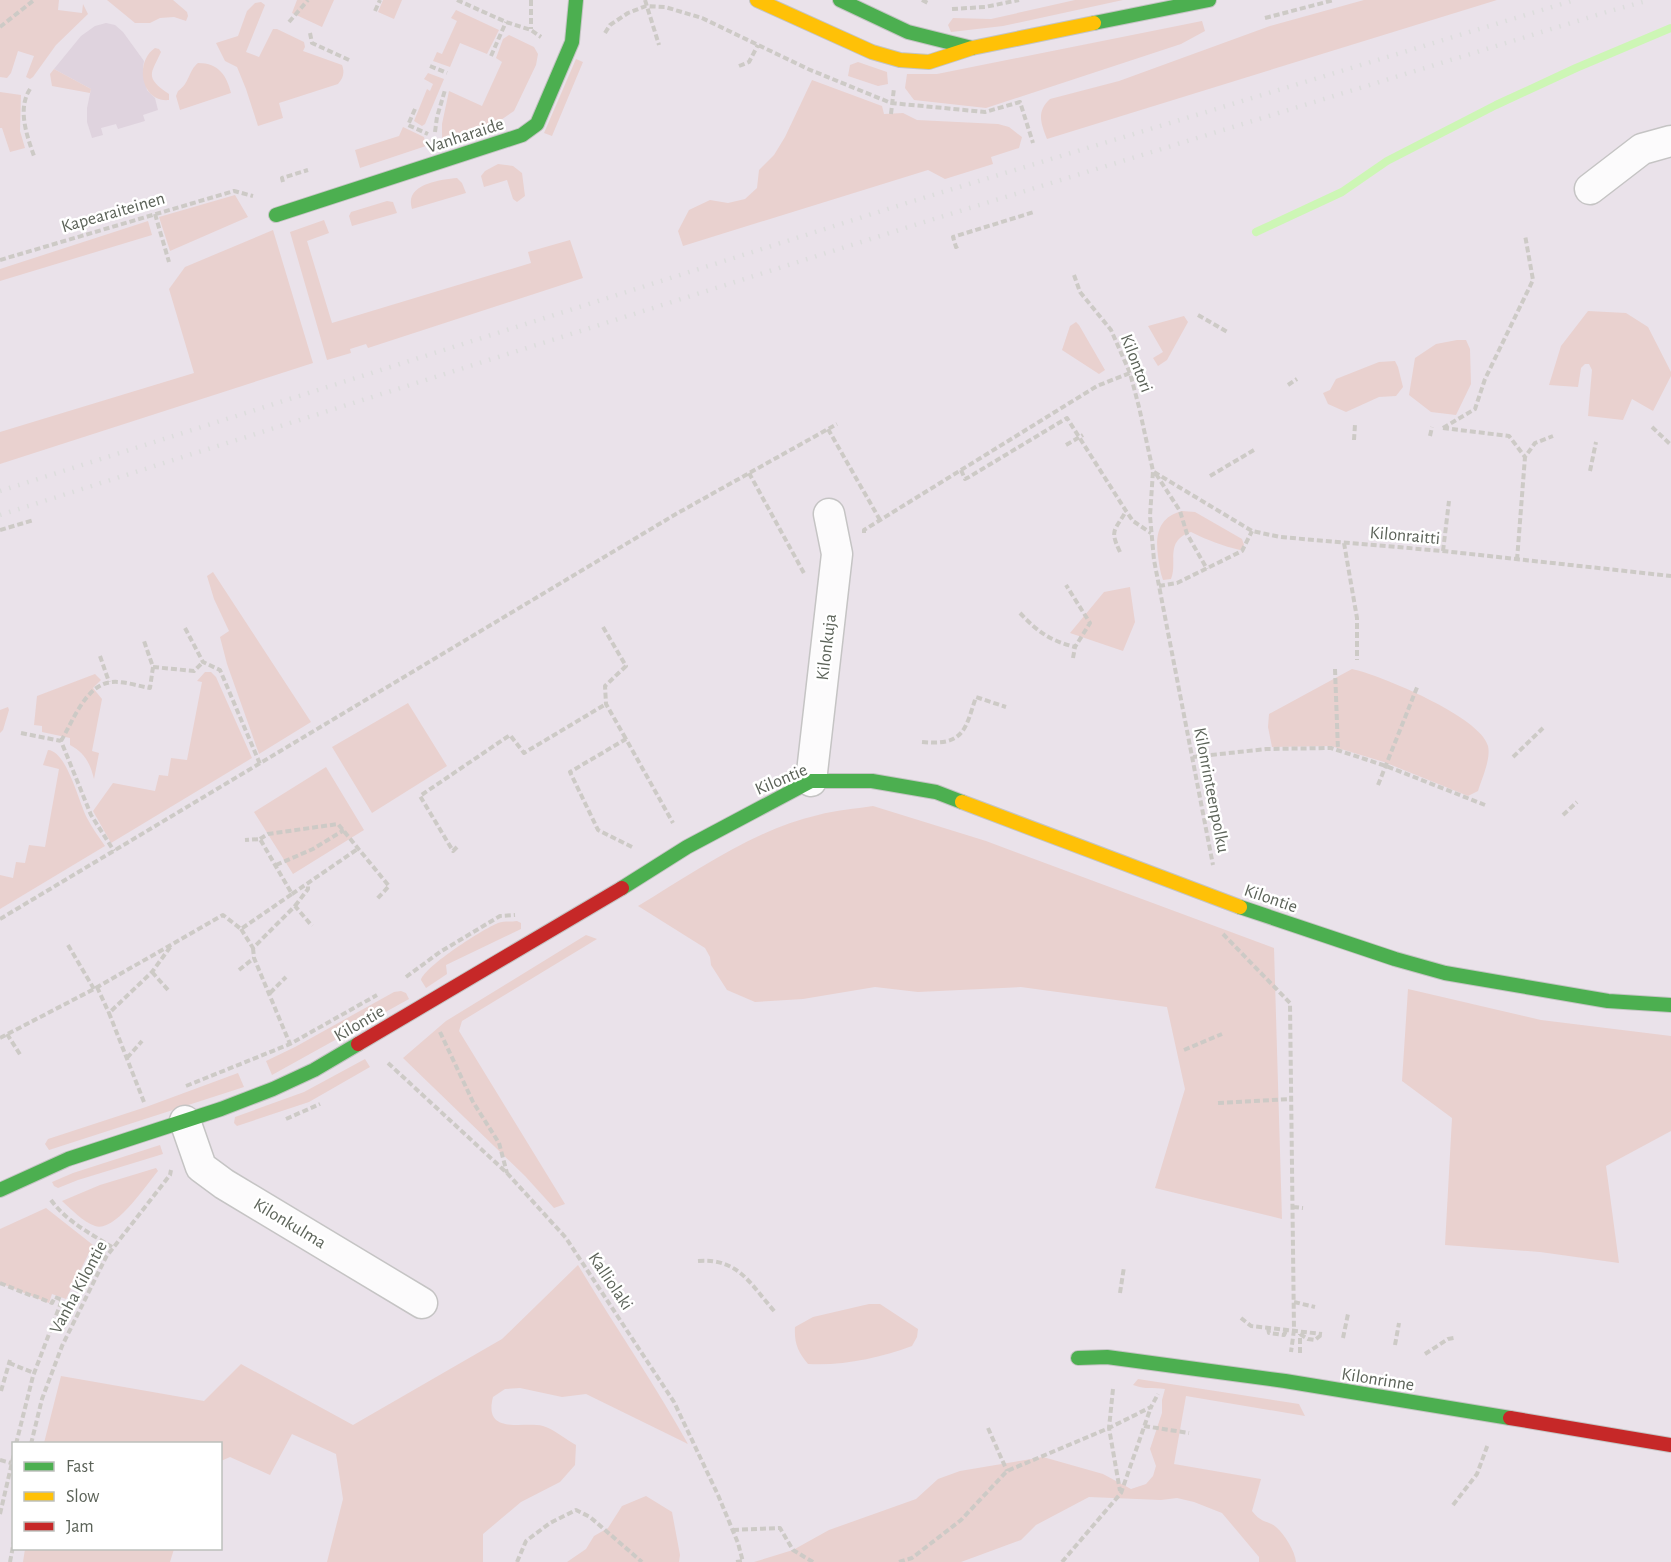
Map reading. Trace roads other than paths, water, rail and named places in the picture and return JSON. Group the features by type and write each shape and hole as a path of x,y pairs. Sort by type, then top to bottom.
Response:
{"street":[{"name":"Vanharaide","path":"276,215 522,135 537,124 572,42 576,0"},
{"path":"757,0 872,52 900,60 929,62 972,48 1174,3 1209,0"},
{"path":"840,0 908,32 972,48"},
{"path":"1590,189 1642,149 1671,141"},
{"name":"Kilonkuja","path":"812,781 837,554 829,514"},
{"name":"Kilontie","path":"0,1190 68,1159 185,1121 273,1089 314,1070 540,937 661,862 812,781 872,781 936,792 1206,894 1395,959 1445,973 1608,1000 1671,1005"},
{"name":"Kilonkulma","path":"185,1121 184,1153 201,1167 224,1184 422,1303"},
{"name":"Kilonrinne","path":"1078,1358 1107,1357 1285,1381 1671,1445"}],"waterway":[{"path":"1256,232 1342,192 1387,161 1496,105 1671,28"}],"railway":[{"path":"0,491 913,201 1575,0"},
{"path":"0,515 921,223 1650,0"}]}
